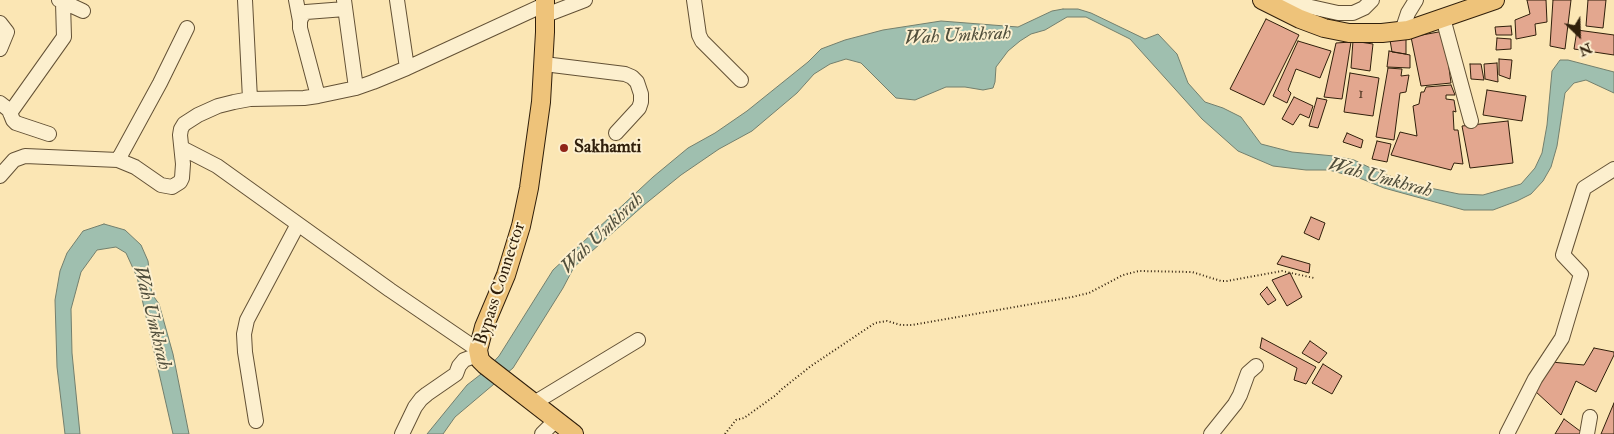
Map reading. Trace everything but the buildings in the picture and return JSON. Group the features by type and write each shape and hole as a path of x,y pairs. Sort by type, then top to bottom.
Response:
{"main road":[{"path":"1262,0 1311,24 1337,31 1382,33 1402,30 1495,0"},
{"name":"Bypass Connector","path":"546,6 544,64 529,188 521,226 506,275 480,338 481,358 512,386 574,434"}],"street":[{"path":"245,0 250,100"},
{"path":"296,0 300,28 318,96"},
{"path":"397,0 407,68"},
{"path":"0,176 14,160 25,156 118,160 135,167 161,185 172,187 180,182 182,178 183,164 180,135 184,124 198,115 218,106 250,100 304,98 356,88 407,68 546,6 585,0"},
{"path":"694,0 702,41 741,80"},
{"path":"1279,0 1338,13 1353,13 1364,8 1372,0"},
{"path":"1402,30 1408,13 1416,0"},
{"path":"10,113 64,37 61,2 82,11"},
{"path":"300,21 306,12 344,4 356,88"},
{"path":"1443,18 1471,122"},
{"path":"0,23 7,32 0,49"},
{"path":"118,160 160,83 187,28"},
{"path":"544,64 625,74 632,77 637,82 641,94 641,102 639,108 616,133"},
{"path":"0,103 5,106 16,123 49,134"},
{"path":"182,148 217,166 481,358"},
{"path":"1507,434 1535,379 1562,338 1581,274 1563,255 1584,188 1614,169"},
{"path":"256,421 244,334 248,320 298,224"},
{"path":"534,403 638,340"},
{"path":"402,434 415,407 427,394 456,374 464,360 472,357 481,358"},
{"path":"1211,434 1235,404 1240,396 1248,373 1256,366"},
{"path":"1587,434 1590,417"},
{"path":"542,434 556,420"}],"path":[{"path":"725,434 736,420 744,418 760,407 811,366 875,323 887,321 901,325 912,325 1072,297 1089,293 1123,275 1139,271 1192,272 1215,280 1227,281 1282,271 1314,278"}],"water":[{"name":"Wah Umkhrah","path":"1078,9 1091,13 1145,39 1158,34 1177,54 1188,83 1205,102 1241,117 1261,144 1292,152 1354,160 1383,174 1430,188 1459,194 1483,195 1521,184 1535,168 1542,153 1547,125 1552,71 1560,60 1568,60 1614,72 1614,93 1586,80 1574,83 1565,93 1557,146 1551,167 1543,181 1531,194 1493,210 1464,210 1384,188 1362,179 1329,170 1306,170 1273,166 1238,151 1202,119 1130,39 1086,17 1067,17 1045,30 1031,34 1020,41 1008,51 996,67 993,88 983,90 965,87 946,87 915,100 896,98 861,63 846,59 830,64 814,74 797,93 752,131 719,149 681,175 574,267 513,368 455,417 443,434 427,434 467,385 485,371 499,356 553,270 653,177 688,148 715,133 747,111 808,62 821,49 845,40 883,30 941,21 1018,27 1052,11"},
{"name":"Wah Umkhrah","path":"104,224 125,230 141,245 148,261 152,294 159,304 173,354 189,434 173,434 137,277 126,253 116,247 97,250 81,272 71,309 72,353 80,434 65,434 57,367 55,300 60,271 67,253 83,231"}],"place":[{"name":"Sakhamti","path":"564,148"}]}
